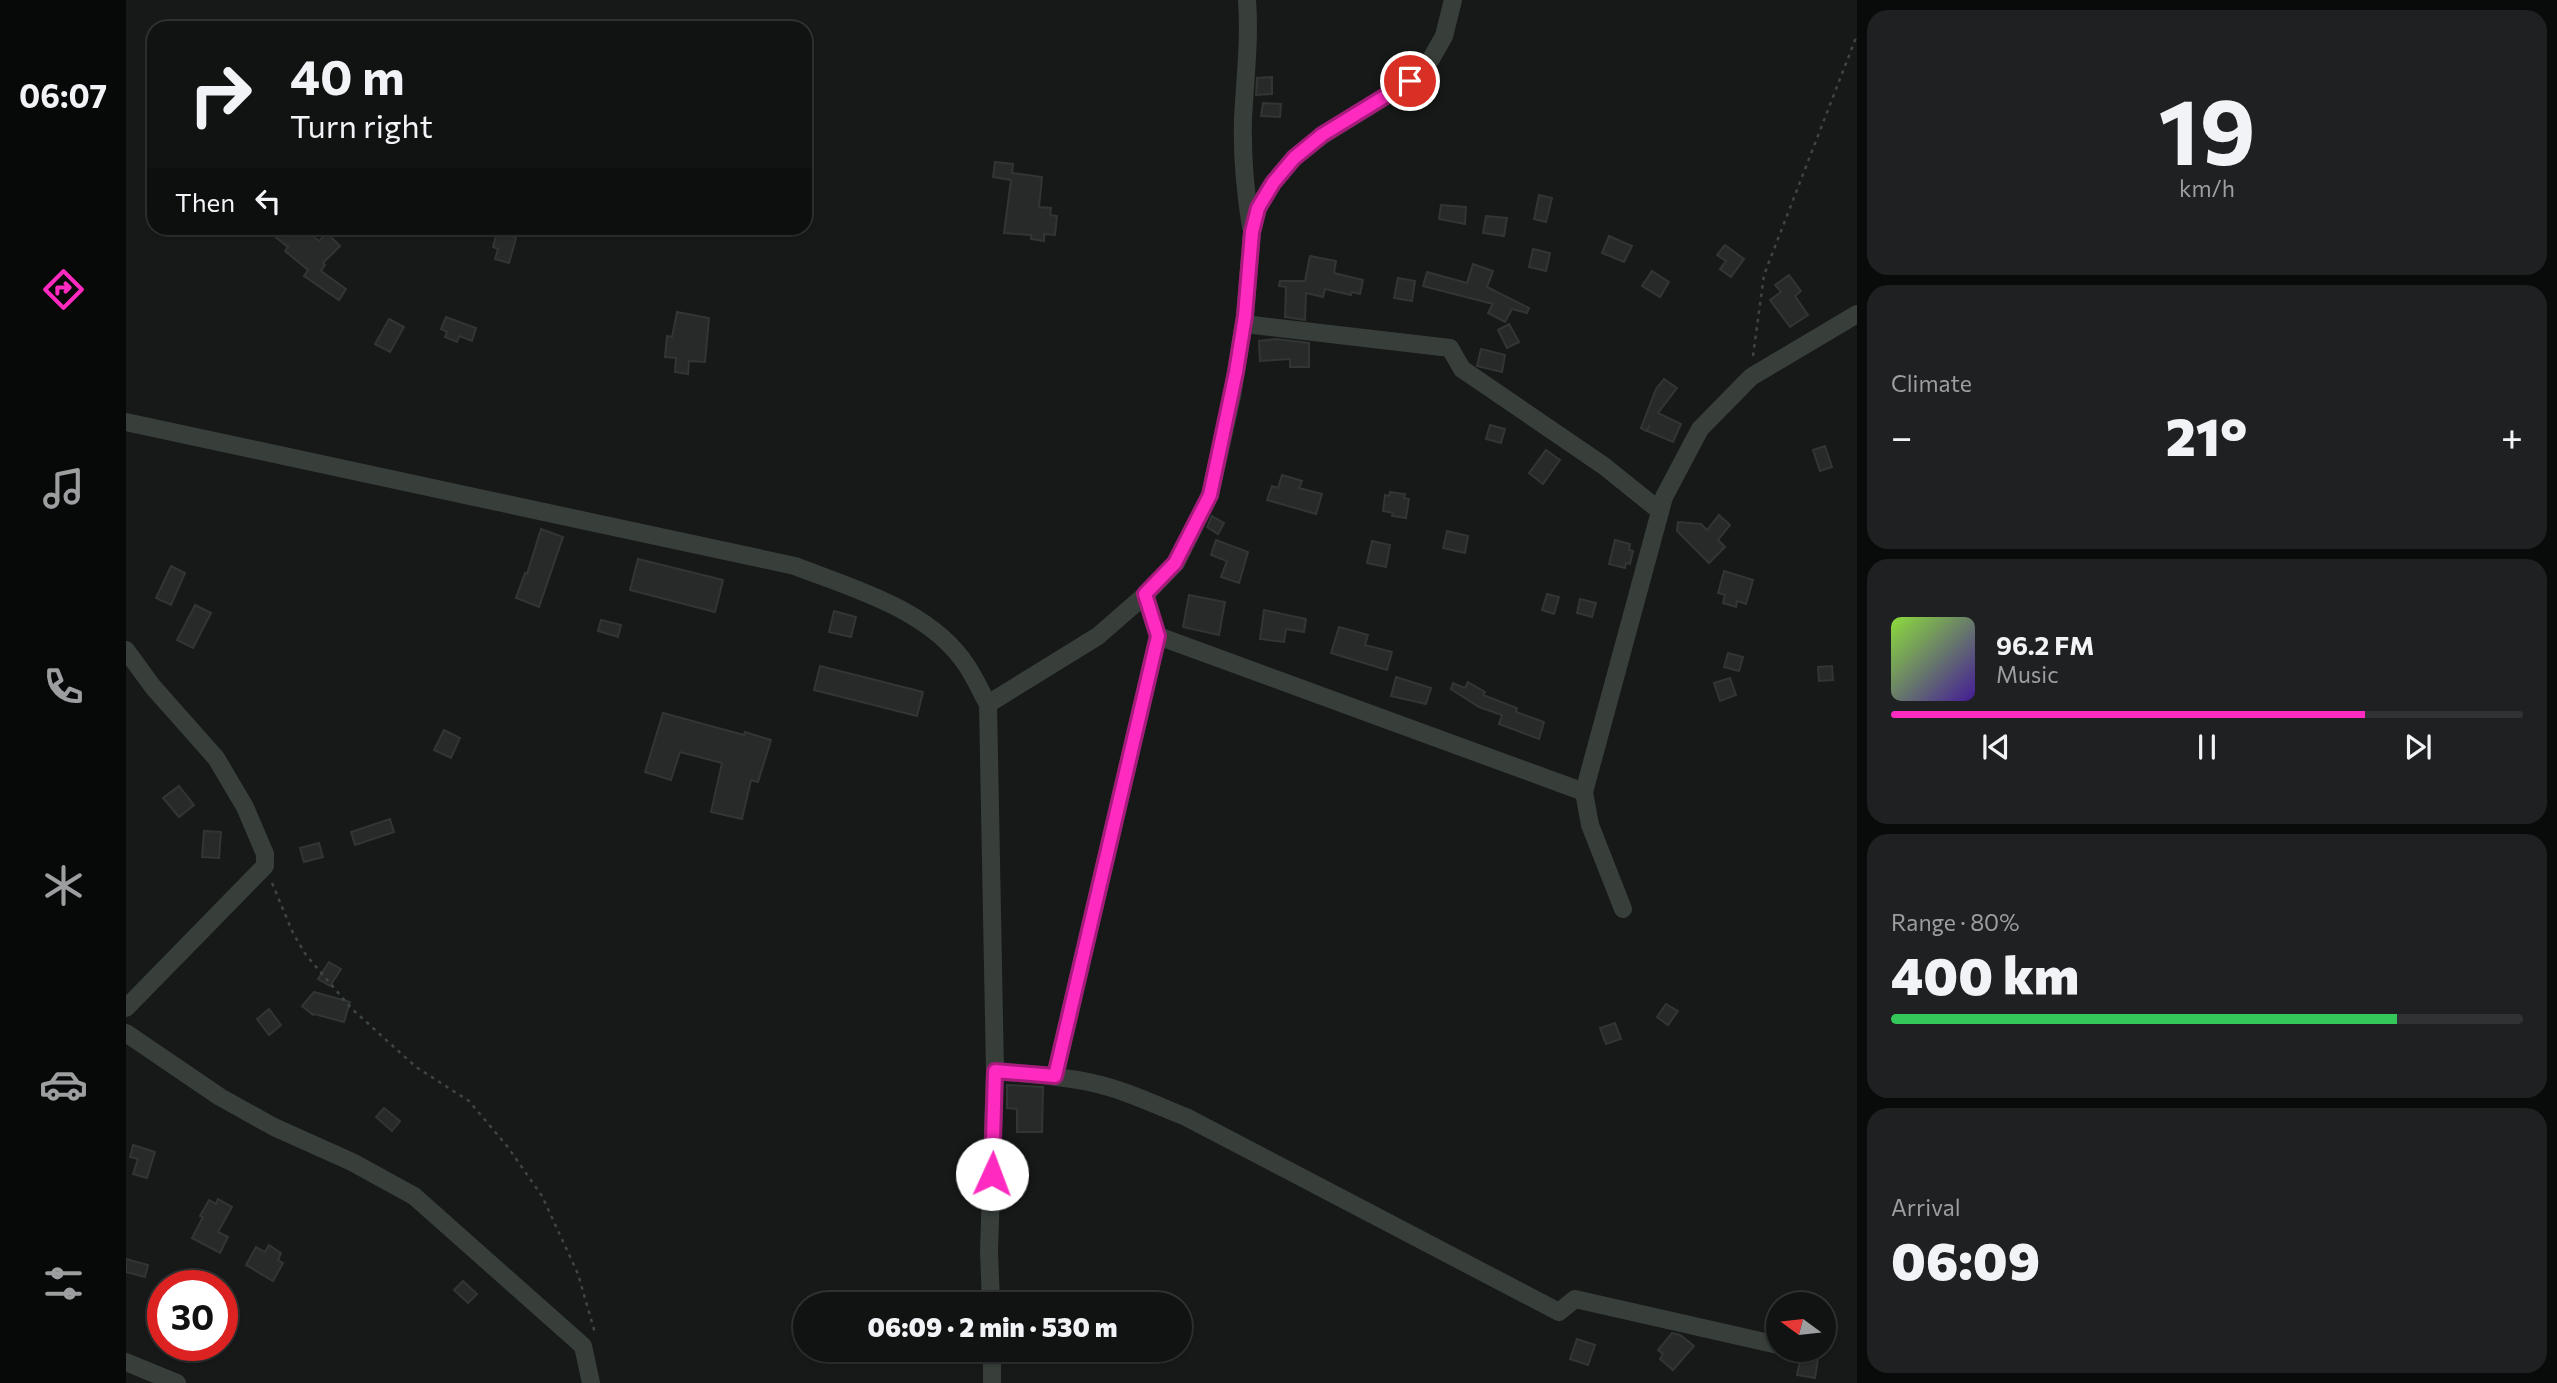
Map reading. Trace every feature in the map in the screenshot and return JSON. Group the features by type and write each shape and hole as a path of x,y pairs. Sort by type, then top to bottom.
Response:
{"street":[{"path":"1247,0 1250,33 1243,121 1245,189 1252,232"},
{"path":"988,704 1098,636 1175,563 1210,495 1232,396 1244,324 1252,232 1258,208 1294,158 1322,135 1410,81 1431,59 1444,36 1452,4"},
{"path":"1623,909 1590,825 1584,792 1664,497 1700,429 1751,377 1857,314"},
{"path":"1244,324 1450,348 1462,369 1604,466 1660,511"},
{"path":"126,422 795,566 887,602 929,626 967,664 988,704 995,1071 990,1292"},
{"path":"1055,1076 1158,636 1145,594"},
{"path":"1158,636 1584,792"},
{"path":"126,650 153,687 216,758 245,807 265,854 265,866 126,1008"},
{"path":"126,1033 220,1097 274,1127 352,1162 414,1196 583,1346 590,1383"},
{"path":"995,1071 1055,1076 1095,1083 1186,1117 1559,1312 1576,1299 1766,1342"},
{"path":"992,1362 992,1383"},
{"path":"126,1363 177,1383"}],"path":[{"path":"1751,377 1764,275 1857,35"},
{"path":"265,866 293,933 306,955 352,1009 416,1067 469,1101 508,1146 542,1196 573,1263 597,1340"}],"building":[{"path":"1272,77 1272,94 1256,95 1257,78"},
{"path":"1263,103 1281,104 1280,117 1261,116"},
{"path":"995,162 1013,164 1012,173 1042,177 1039,207 1051,208 1050,215 1057,216 1055,235 1044,234 1044,241 1031,239 1031,235 1004,233 1011,180 993,177"},
{"path":"1539,195 1552,198 1546,222 1534,219"},
{"path":"1441,205 1466,207 1465,224 1439,219"},
{"path":"1486,216 1507,218 1504,236 1483,233"},
{"path":"273,235 312,235 319,241 329,235 340,246 323,263 325,265 321,271 346,289 339,300 304,276 308,270 285,251 288,247"},
{"path":"496,235 516,238 509,263 495,259 498,249 493,247"},
{"path":"1609,236 1632,246 1624,262 1602,253"},
{"path":"1725,245 1744,259 1731,277 1720,269 1726,261 1717,255"},
{"path":"1533,249 1550,253 1546,271 1529,267"},
{"path":"1310,256 1336,261 1334,273 1363,280 1360,294 1352,292 1351,295 1325,289 1323,297 1306,293 1305,320 1285,317 1286,287 1279,286 1280,281 1305,281"},
{"path":"1473,264 1493,271 1487,287 1529,308 1527,313 1512,309 1505,322 1488,313 1493,304 1423,286 1427,272 1467,283"},
{"path":"1652,271 1669,282 1660,297 1642,286"},
{"path":"1789,275 1801,291 1795,296 1808,315 1790,327 1770,300 1781,292 1775,285"},
{"path":"1398,278 1415,281 1412,301 1394,298"},
{"path":"677,312 709,318 705,362 689,361 688,374 675,372 676,358 665,357 667,336 672,337"},
{"path":"446,317 476,328 472,341 459,336 457,342 445,337 447,332 441,329"},
{"path":"389,319 404,327 390,352 375,344"},
{"path":"1509,324 1519,342 1507,348 1498,330"},
{"path":"1276,339 1309,343 1309,367 1290,367 1290,359 1260,361 1259,341"},
{"path":"1481,349 1505,355 1502,372 1477,366"},
{"path":"1664,379 1677,388 1658,413 1681,424 1673,442 1647,431 1650,425 1646,431 1641,428 1656,389"},
{"path":"1490,425 1505,429 1501,443 1486,439"},
{"path":"1825,446 1832,467 1820,471 1813,450"},
{"path":"1546,450 1560,460 1543,484 1529,473"},
{"path":"1282,475 1302,481 1299,488 1322,494 1316,514 1267,500 1272,486 1278,488"},
{"path":"1390,492 1405,494 1404,498 1409,499 1406,518 1392,516 1393,513 1383,511 1385,495 1389,496"},
{"path":"1719,515 1730,525 1718,540 1725,547 1709,563 1677,531 1678,522 1701,524 1707,530"},
{"path":"1212,516 1224,523 1218,534 1207,527"},
{"path":"541,529 563,537 539,607 516,598 525,573 527,574"},
{"path":"1447,531 1468,536 1465,553 1443,548"},
{"path":"1216,540 1248,552 1239,583 1221,577 1227,561 1211,555"},
{"path":"1615,540 1630,544 1629,550 1633,551 1630,564 1626,563 1625,568 1609,564"},
{"path":"1372,541 1390,545 1386,567 1367,563"},
{"path":"638,559 723,580 715,612 630,590"},
{"path":"171,566 185,573 171,605 156,598"},
{"path":"1724,571 1753,580 1746,604 1737,601 1736,607 1723,603 1725,595 1718,593"},
{"path":"1547,594 1559,597 1554,614 1542,610"},
{"path":"1189,595 1225,602 1219,635 1183,627"},
{"path":"1580,599 1596,603 1592,617 1577,613"},
{"path":"195,605 211,613 193,648 177,640"},
{"path":"1264,610 1306,619 1304,632 1286,629 1284,642 1260,639"},
{"path":"834,611 856,617 851,637 829,632"},
{"path":"601,620 621,625 618,637 598,631"},
{"path":"1339,627 1368,635 1365,645 1392,652 1387,670 1331,653"},
{"path":"1728,653 1743,657 1739,671 1724,667"},
{"path":"820,666 923,692 917,716 814,690"},
{"path":"1832,666 1833,680 1819,681 1818,667"},
{"path":"1396,677 1431,688 1426,704 1391,696"},
{"path":"1730,678 1736,695 1720,701 1714,683"},
{"path":"1468,682 1485,692 1483,695 1517,708 1516,712 1544,722 1539,739 1499,724 1502,715 1479,707 1451,689 1453,683 1465,688"},
{"path":"663,713 771,740 758,782 751,780 742,819 711,812 722,763 680,752 671,780 645,772"},
{"path":"444,730 460,738 451,758 434,750"},
{"path":"179,786 194,805 179,817 163,798"},
{"path":"390,819 394,832 355,845 351,832"},
{"path":"204,831 221,832 219,858 202,857"},
{"path":"319,843 323,857 304,862 300,848"},
{"path":"329,962 341,969 330,986 318,979"},
{"path":"314,992 350,1002 344,1022 313,1015 302,1006"},
{"path":"1666,1004 1678,1011 1668,1025 1657,1017"},
{"path":"269,1009 281,1025 269,1035 257,1019"},
{"path":"1615,1023 1621,1039 1606,1044 1600,1028"},
{"path":"1007,1085 1043,1087 1042,1132 1017,1132 1017,1109 1007,1108"},
{"path":"384,1108 400,1121 392,1131 376,1117"},
{"path":"133,1145 155,1152 147,1178 133,1174 138,1159 130,1157"},
{"path":"218,1199 232,1207 218,1232 228,1237 220,1253 192,1238 209,1200 216,1204"},
{"path":"269,1245 281,1253 278,1260 283,1263 273,1281 246,1265 256,1247 265,1252"},
{"path":"126,1259 148,1265 145,1277 126,1272"},
{"path":"463,1281 477,1294 468,1303 454,1290"},
{"path":"1672,1333 1680,1335 1694,1346 1673,1370 1660,1359 1663,1354 1658,1350"},
{"path":"1577,1339 1595,1345 1588,1365 1570,1359"},
{"path":"1800,1362 1818,1362 1815,1378 1797,1375"}],"route":[{"path":"992,1174 995,1071 1055,1076 1158,636 1145,594 1175,563 1210,495 1232,396 1245,316 1252,232 1258,208 1273,183 1294,158 1322,135 1410,81"}]}
